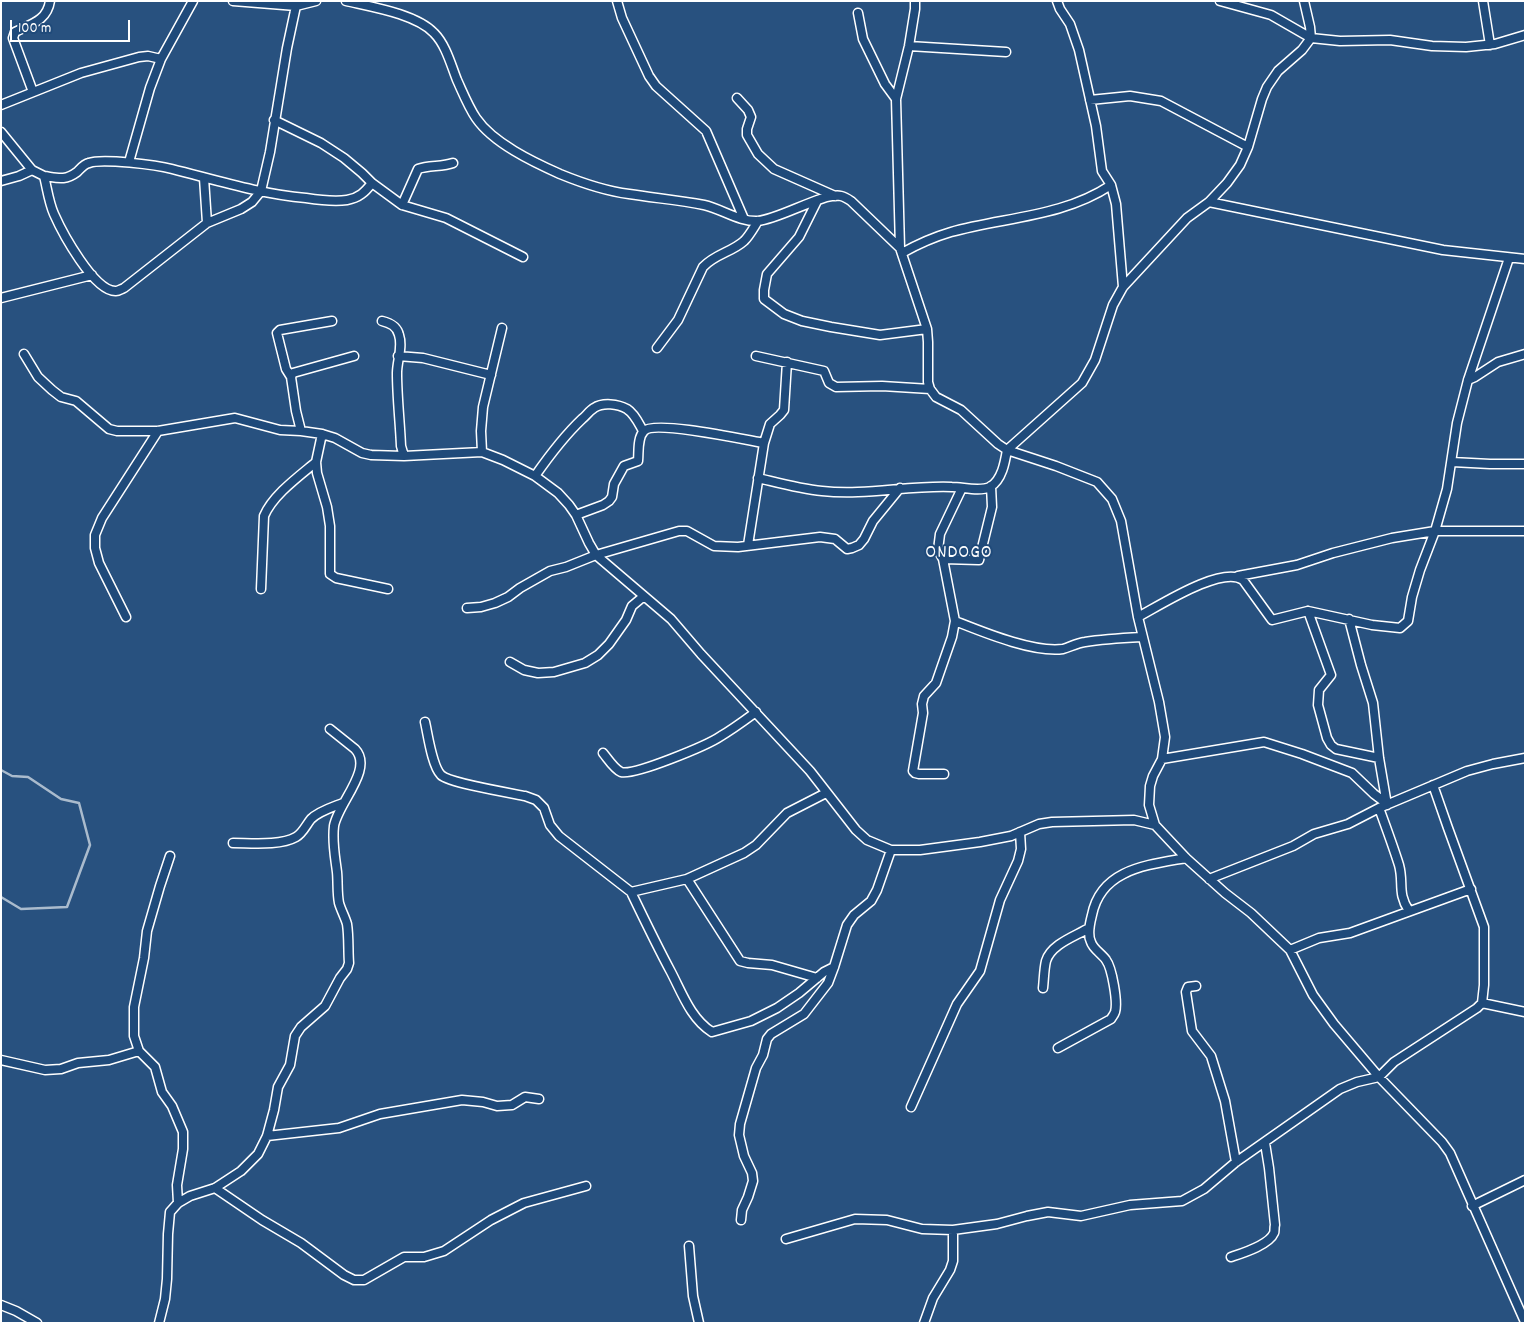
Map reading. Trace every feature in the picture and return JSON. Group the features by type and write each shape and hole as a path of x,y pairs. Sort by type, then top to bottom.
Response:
{"street":[{"path":"34,92 13,38 14,32 38,21 44,16 48,11 50,1"},
{"path":"129,162 150,88 161,60 193,1"},
{"path":"233,1 296,6 316,1"},
{"path":"346,1 362,3 424,24 442,43 476,119 490,134 508,147 559,173 594,187 626,194 705,205 744,219 758,221 784,214 817,201 842,196 851,201 901,250"},
{"path":"617,1 622,18 649,76 656,86 706,130 744,219"},
{"path":"915,1 909,46 896,99 901,250 927,329 928,382 930,389 936,397 961,410 1007,450 1097,482 1112,499 1122,521 1138,617 1159,702 1165,737 1162,759 1153,776 1149,795 1149,805 1155,825 1186,858 1251,913 1290,950 1313,994 1334,1024 1379,1077 1442,1142 1450,1153 1525,1322"},
{"path":"1057,1 1070,24 1079,50 1096,126 1102,171 1111,185 1116,204 1123,287"},
{"path":"1220,1 1271,15 1311,38 1390,40 1432,46 1466,47 1490,45 1525,34"},
{"path":"758,478 822,491 854,492 900,488 985,488 996,482 1004,466 1007,450 1082,383 1095,360 1113,305 1123,287 1187,218 1209,202 1240,166 1267,87 1278,71 1302,50 1311,38 1304,1"},
{"path":"1484,1 1490,45"},
{"path":"44,176 53,212 74,252 105,288 116,291 124,288 207,223 241,209 252,202 261,191 270,152 286,48 296,6"},
{"path":"858,13 863,39 886,84 896,99"},
{"path":"909,46 1006,52"},
{"path":"1,104 81,73 139,57 148,56 161,60"},
{"path":"1090,100 1130,96 1161,100 1248,147"},
{"path":"737,98 748,110 751,117 747,136 758,154 774,169 835,196"},
{"path":"274,120 336,153 362,173 372,184 402,205 446,218 523,257"},
{"path":"1,132 32,170 44,176 63,178 71,176 87,163 129,162 169,168 261,191 324,200 348,200 363,194 372,184"},
{"path":"402,205 418,169 453,163"},
{"path":"1,181 32,170"},
{"path":"204,178 207,223"},
{"path":"901,250 950,232 1051,212 1074,205 1098,194 1111,185"},
{"path":"817,201 799,237 766,274 764,299 784,314 802,321 831,327 880,334 927,329"},
{"path":"1209,202 1444,250 1525,259"},
{"path":"657,348 678,320 703,267 710,260 731,250 744,241 758,221"},
{"path":"1238,576 1244,580 1272,620 1308,611 1372,625 1400,628 1404,626 1408,621 1412,597 1435,531 1447,489 1457,423 1468,380 1509,258"},
{"path":"1,298 92,275"},
{"path":"301,431 291,377 286,369 277,333 280,330 332,321"},
{"path":"382,321 396,328 401,343 397,371 401,446 404,456"},
{"path":"482,452 483,407 502,328"},
{"path":"24,354 38,377 52,390 61,396 76,401 110,429 118,431 158,430 235,418 280,430 322,434 371,455 404,456 482,452 535,476 558,493 569,505 596,554 671,619 810,771 856,830 867,840 890,850 920,850 980,842 1011,836 1039,824 1060,821 1134,820 1155,825"},
{"path":"1468,380 1498,362 1525,354"},
{"path":"291,377 297,371 354,356"},
{"path":"398,356 423,358 491,375"},
{"path":"756,356 824,371 829,382 836,387 882,386 930,389"},
{"path":"748,546 764,443 770,424 784,410 787,362"},
{"path":"535,476 550,454 572,428 594,408 604,405 616,405 626,408 632,413 643,431"},
{"path":"576,515 609,501 612,497 614,484 624,466 638,461 640,438 643,431 648,428 677,428 764,443"},
{"path":"126,617 99,563 95,548 95,535 102,518 158,430"},
{"path":"322,434 316,462 330,526 330,574 336,578 388,589"},
{"path":"261,589 264,516 268,507 316,462"},
{"path":"1452,462 1525,464"},
{"path":"943,559 979,560 992,507 991,486"},
{"path":"467,608 495,603 550,571 566,567 596,554 680,531 688,531 714,546 748,546 820,537 835,539 847,549 852,548 859,545 864,539 872,521 900,488"},
{"path":"944,774 919,774 913,771 924,696 936,683 952,637 955,621 943,559 938,550 940,534 962,488"},
{"path":"1138,617 1207,581 1297,565 1333,553 1392,538 1435,531 1525,530"},
{"path":"510,662 524,670 538,672 554,672 585,663 598,656 609,644 626,620 632,606 644,596"},
{"path":"1308,611 1331,675 1319,690 1318,705 1327,738 1336,749 1379,758"},
{"path":"1349,619 1358,656 1373,703 1379,758 1387,804"},
{"path":"955,621 1026,645 1045,648 1063,649 1084,642 1143,637"},
{"path":"603,753 617,770 622,772 630,773 649,768 720,737 756,712"},
{"path":"425,722 433,760 441,775 456,781 536,800 544,808 550,825 559,836 631,892 690,1009 703,1026 712,1032 751,1021 777,1008 824,972 834,967"},
{"path":"159,1323 168,1279 170,1212 178,1203 190,1196 215,1188 241,1171 258,1154 267,1136 278,1087 290,1065 295,1036 301,1027 325,1006 349,963 347,924 339,901 332,842 336,819 360,772 361,760 355,749 330,730"},
{"path":"1162,759 1264,742 1352,773 1387,804"},
{"path":"1209,879 1293,846 1314,834 1348,824 1387,804 1467,771 1525,758"},
{"path":"786,1239 856,1219 887,1220 922,1229 953,1230 997,1224 1048,1212 1081,1216 1130,1205 1182,1201 1204,1189 1236,1162 1340,1089 1357,1082 1379,1077 1394,1062 1478,1008 1482,1003 1484,985 1484,927 1433,785"},
{"path":"631,892 687,878 744,853 756,844 787,813 826,792"},
{"path":"233,843 278,842 297,837 312,818 343,803"},
{"path":"1379,808 1399,868 1400,891 1403,902 1409,911"},
{"path":"911,1107 957,1004 980,971 1000,900 1018,861 1021,849 1020,832"},
{"path":"741,1220 742,1210 753,1181 739,1135 740,1124 756,1068 763,1055 767,1039 771,1034 804,1014 828,983 848,925 854,915 871,901 874,896 890,850"},
{"path":"170,856 147,931 144,958 134,1008 134,1036 139,1051 156,1067 162,1092 172,1106 183,1132 183,1148 177,1186 178,1203"},
{"path":"1058,1048 1100,1026 1111,1019 1115,1012 1115,997 1109,966 1091,942 1089,928 1094,905 1105,887 1119,875 1140,867 1186,858"},
{"path":"687,878 740,960 748,963 772,965 816,978"},
{"path":"1290,950 1319,938 1350,933 1471,889"},
{"path":"1043,988 1046,961 1050,954 1057,947 1089,928"},
{"path":"1196,986 1188,988 1186,992 1192,1031 1211,1056 1226,1101 1236,1162"},
{"path":"1482,1003 1525,1012"},
{"path":"1,1060 45,1070 61,1069 78,1062 109,1060 139,1051"},
{"path":"267,1136 339,1128 380,1114 462,1100 484,1102 497,1106 512,1105 525,1097 539,1099"},
{"path":"1231,1257 1257,1247 1274,1233 1275,1225 1265,1143"},
{"path":"1472,1206 1525,1180"},
{"path":"215,1188 262,1220 301,1243 344,1274 354,1280 364,1280 404,1257 424,1257 444,1251 491,1220 524,1203 586,1186"},
{"path":"924,1323 933,1298 950,1270 953,1261 953,1230"},
{"path":"689,1246 693,1296 699,1323"},
{"path":"1,1305 37,1323"}],"waterway":[{"path":"1,770 12,776 28,777 61,799 79,803 90,845 67,907 21,909 1,897"}],"district":[{"name":"ONDOGO","path":"959,554"}]}
